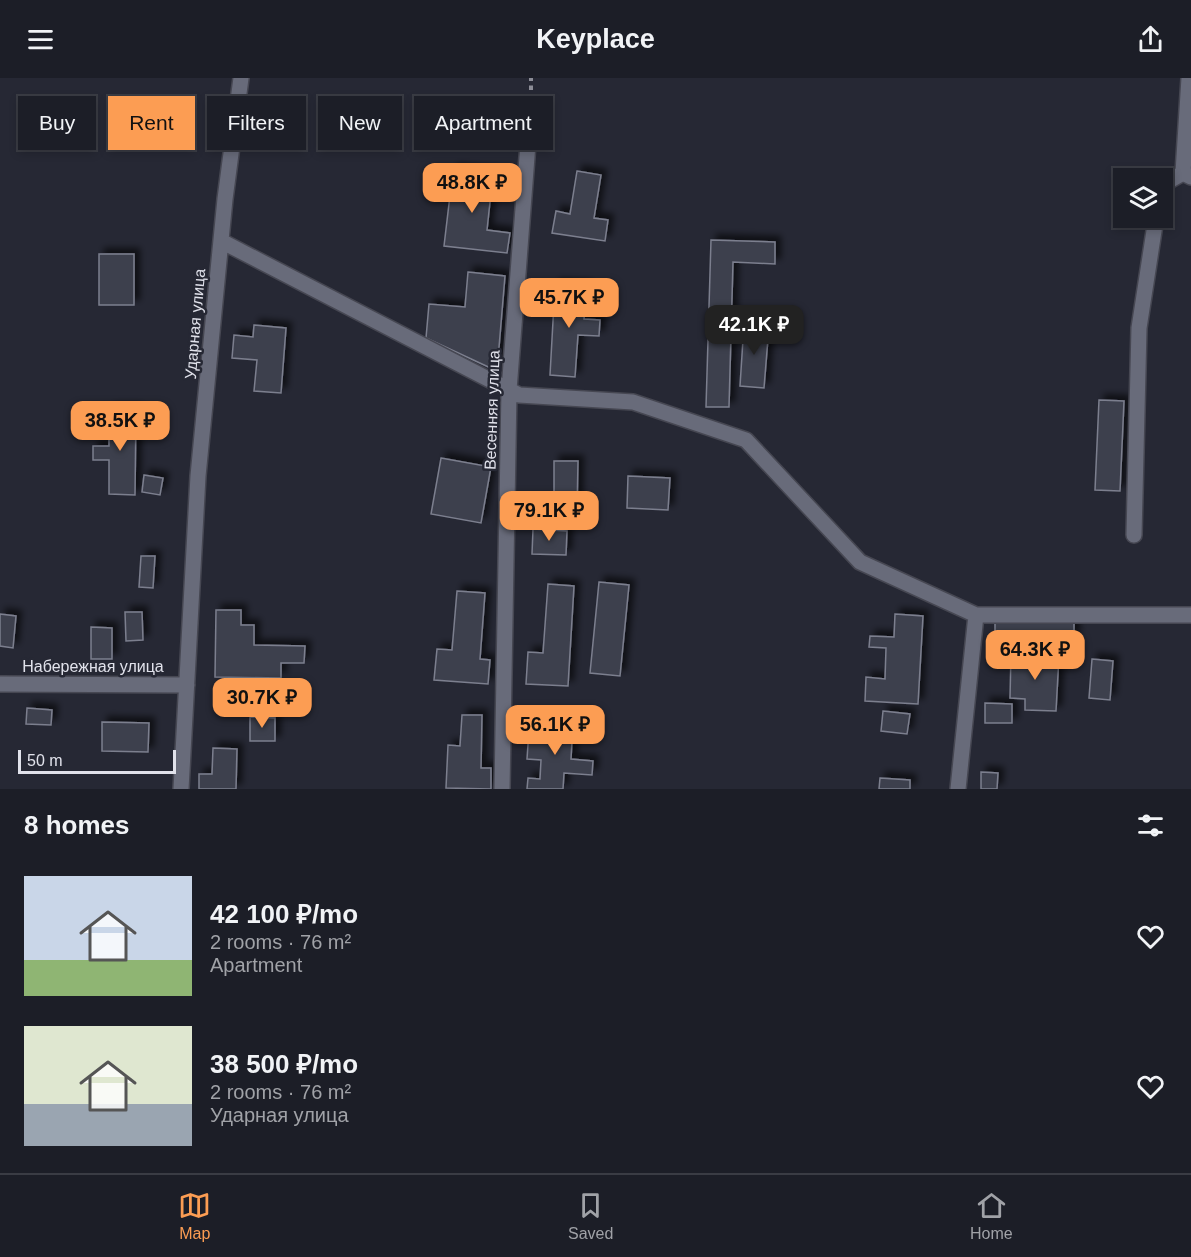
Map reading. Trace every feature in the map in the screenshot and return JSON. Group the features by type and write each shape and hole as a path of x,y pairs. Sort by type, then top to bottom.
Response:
{"street":[{"name":"Ударная улица","path":"181,789 198,476 225,200 241,78"},
{"path":"1173,181 1187,175 1189,78"},
{"name":"Весенняя улица","path":"502,789 509,390 528,150"},
{"path":"1134,535 1139,328 1154,228"},
{"path":"221,241 519,396 633,402 746,440 860,562 976,615 1191,615"},
{"path":"958,789 976,615"},
{"name":"Набережная улица","path":"0,684 187,685"}],"building":[{"path":"453,170 493,174 487,230 510,233 507,253 444,246"},
{"path":"577,171 601,175 594,218 608,220 605,241 552,233 556,211 570,214"},
{"path":"711,240 775,242 775,264 733,262 729,407 706,407"},
{"path":"99,254 134,254 134,305 99,305"},
{"path":"468,272 505,276 497,371 426,338 429,304 465,307"},
{"path":"555,285 586,287 584,319 600,320 599,336 578,335 575,377 550,375"},
{"path":"744,324 769,326 764,388 740,386"},
{"path":"254,325 286,328 281,393 254,391 257,360 232,358 234,335 253,337"},
{"path":"1099,400 1124,401 1120,491 1095,490"},
{"path":"109,410 136,410 135,495 109,494 109,460 93,460 93,446 109,446"},
{"path":"441,458 491,467 481,523 431,514"},
{"path":"554,461 578,461 577,512 554,512"},
{"path":"144,475 163,478 160,495 142,492"},
{"path":"628,476 670,478 668,510 627,508"},
{"path":"533,529 567,531 566,555 532,554"},
{"path":"141,556 155,556 153,588 139,587"},
{"path":"599,582 629,585 620,676 590,673"},
{"path":"548,584 574,586 568,686 526,684 528,652 543,653"},
{"path":"457,591 485,593 480,659 490,660 488,684 434,680 437,649 452,650"},
{"path":"216,610 241,610 241,625 254,625 254,645 305,646 304,663 281,663 281,678 215,677"},
{"path":"125,612 142,612 143,640 126,641"},
{"path":"0,614 16,616 13,648 0,646"},
{"path":"895,614 923,616 918,704 865,701 866,677 885,679 886,648 869,647 870,636 894,637"},
{"path":"995,621 1074,622 1074,638 995,637"},
{"path":"91,627 112,628 112,659 91,659"},
{"path":"1011,654 1059,656 1056,711 1025,710 1025,699 1010,698"},
{"path":"1092,659 1113,661 1110,700 1089,698"},
{"path":"985,703 1012,704 1012,723 985,723"},
{"path":"27,708 52,710 51,725 26,724"},
{"path":"883,711 910,714 907,734 881,731"},
{"path":"462,715 482,715 481,768 491,768 491,789 446,788 448,745 460,746"},
{"path":"250,717 275,718 275,741 250,741"},
{"path":"545,720 573,722 571,759 593,761 592,775 564,773 563,789 527,789 528,778 540,779 541,760 527,759 529,730 545,731"},
{"path":"102,722 149,723 148,752 102,751"},
{"path":"213,748 237,749 236,789 199,789 199,774 212,774"},
{"path":"981,772 998,773 997,789 981,789"},
{"path":"880,778 910,780 910,789 879,789"}]}
